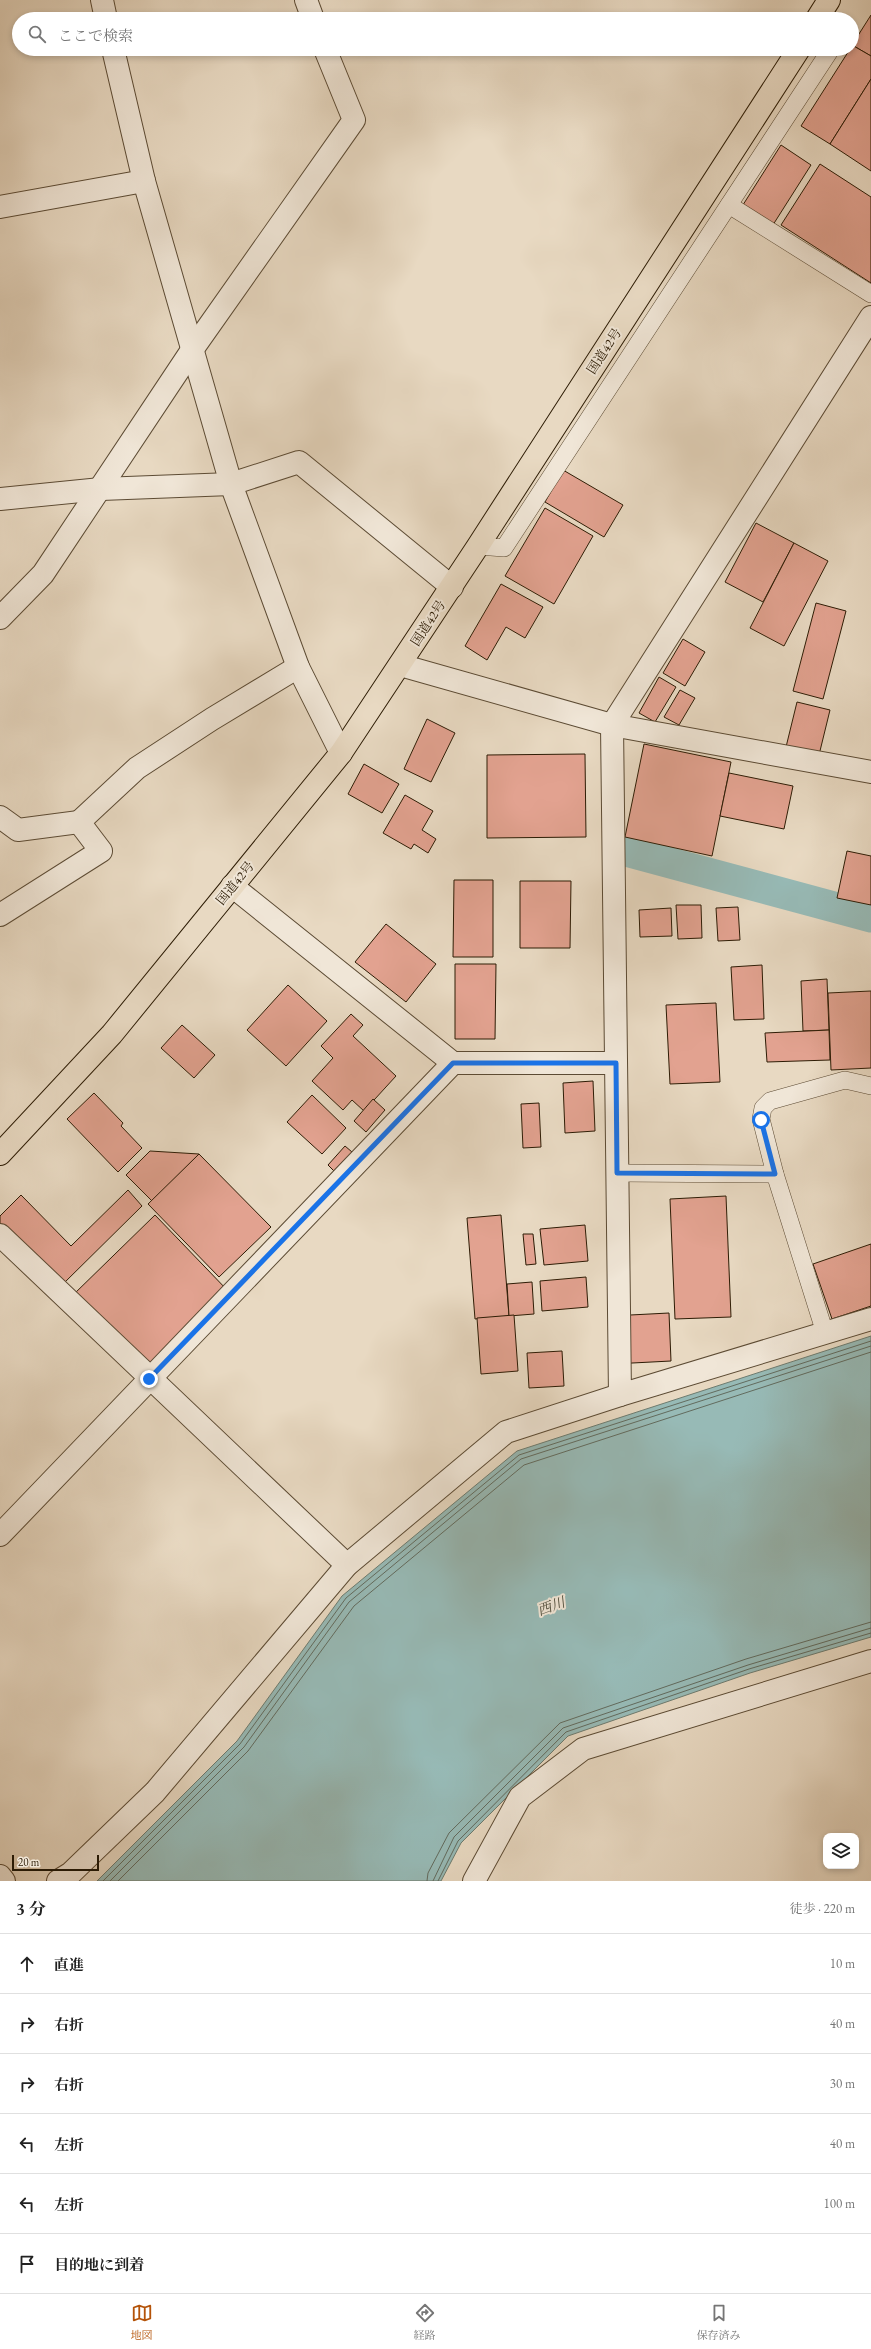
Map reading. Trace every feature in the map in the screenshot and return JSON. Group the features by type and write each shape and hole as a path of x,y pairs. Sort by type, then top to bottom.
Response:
{"highway":[{"path":"821,12 829,0"},
{"name":"国道42号","path":"0,1154 112,1034 341,753 452,587 794,56"}],"street":[{"path":"102,0 105,12"},
{"path":"306,0 311,12"},
{"path":"115,56 144,181 231,484 298,667 341,753"},
{"path":"0,618 43,574 101,489 192,350 354,120 328,56"},
{"path":"0,207 144,181"},
{"path":"620,1395 612,725 865,335 871,317"},
{"path":"0,499 101,489 231,484 299,462 452,587"},
{"path":"400,665 612,725 871,772"},
{"path":"0,817 18,830 79,822 137,768 212,718 298,667"},
{"path":"0,915 101,850 79,822"},
{"path":"232,886 453,1063 616,1063"},
{"path":"0,1536 453,1063"},
{"path":"0,1235 149,1379 347,1565"},
{"path":"58,1881 71,1873 155,1792 347,1565 506,1432 620,1395 871,1319"},
{"path":"474,1881 520,1797 583,1749 871,1661"},
{"path":"0,1876 4,1881"}],"lane":[{"path":"478,546 504,548 826,56"},
{"path":"729,205 871,294"},
{"path":"825,1333 775,1174 761,1120 763,1108 770,1102 845,1080 871,1086"},
{"path":"617,1173 775,1174"}],"water":[{"name":"西川","path":"871,1336 871,1637 750,1673 568,1736 461,1843 441,1881 97,1881 237,1741 342,1596 517,1451"}],"building":[{"path":"871,15 871,56 859,49 859,34"},
{"path":"859,49 871,56 871,79 830,144 801,126 846,56 859,56"},
{"path":"871,79 871,171 830,144"},
{"path":"781,145 811,165 771,228 741,208"},
{"path":"820,164 871,197 871,283 781,225"},
{"path":"563,470 623,505 604,537 545,502"},
{"path":"545,508 593,536 554,604 505,576"},
{"path":"756,523 794,543 763,602 725,582"},
{"path":"794,543 828,561 784,646 750,628"},
{"path":"501,584 543,607 525,638 506,627 487,660 465,646"},
{"path":"816,603 846,611 823,699 793,691"},
{"path":"683,639 705,652 685,686 663,673"},
{"path":"659,677 676,687 655,722 639,713"},
{"path":"680,690 695,698 679,725 664,717"},
{"path":"797,702 830,710 819,755 786,747"},
{"path":"427,719 455,733 431,782 404,769"},
{"path":"644,744 731,762 712,856 625,837"},
{"path":"585,754 586,837 487,838 487,755"},
{"path":"364,764 399,784 382,813 348,794"},
{"path":"729,773 793,786 784,829 720,816"},
{"path":"405,795 433,811 422,830 436,839 428,853 414,844 411,849 383,833"},
{"path":"847,851 871,856 871,905 837,898"},
{"path":"454,880 493,880 493,957 453,957"},
{"path":"520,881 571,881 570,948 520,948"},
{"path":"676,905 701,905 702,938 678,939"},
{"path":"738,907 740,940 718,941 716,908"},
{"path":"671,908 672,936 640,937 639,910"},
{"path":"386,924 436,964 406,1002 355,962"},
{"path":"455,964 496,964 495,1039 455,1039"},
{"path":"762,965 764,1019 734,1020 731,967"},
{"path":"827,979 829,1030 803,1031 801,981"},
{"path":"288,985 327,1021 286,1066 247,1030"},
{"path":"871,991 871,1068 831,1070 828,993"},
{"path":"716,1003 720,1082 670,1084 666,1005"},
{"path":"351,1014 363,1025 353,1036 396,1076 364,1111 352,1100 343,1110 312,1081 333,1058 321,1046"},
{"path":"182,1025 215,1055 194,1078 161,1048"},
{"path":"829,1030 830,1060 767,1062 765,1033"},
{"path":"593,1081 595,1131 565,1133 563,1083"},
{"path":"94,1093 123,1123 121,1126 142,1148 118,1172 67,1119"},
{"path":"312,1095 346,1128 322,1154 287,1122"},
{"path":"373,1099 385,1110 366,1132 354,1121"},
{"path":"539,1103 541,1147 523,1148 521,1104"},
{"path":"345,1146 352,1152 334,1171 328,1165"},
{"path":"150,1151 199,1154 152,1201 126,1175"},
{"path":"199,1154 271,1227 219,1277 148,1204"},
{"path":"128,1190 142,1206 61,1286 0,1224 0,1216 21,1195 71,1246"},
{"path":"726,1196 731,1317 675,1319 670,1199"},
{"path":"155,1215 229,1292 147,1373 72,1296"},
{"path":"501,1215 509,1316 475,1319 467,1218"},
{"path":"585,1225 588,1261 544,1265 540,1229"},
{"path":"523,1234 533,1234 536,1264 526,1265"},
{"path":"871,1244 871,1306 832,1319 813,1264"},
{"path":"586,1277 588,1307 542,1311 540,1281"},
{"path":"532,1282 534,1314 509,1316 507,1284"},
{"path":"669,1313 671,1361 613,1364 611,1316"},
{"path":"514,1315 518,1371 481,1374 477,1318"},
{"path":"562,1351 564,1386 529,1388 527,1353"}],"waterway":[{"path":"626,851 871,917"}],"route":[{"path":"149,1379 453,1063 616,1063 617,1173 775,1174 761,1120"}]}
